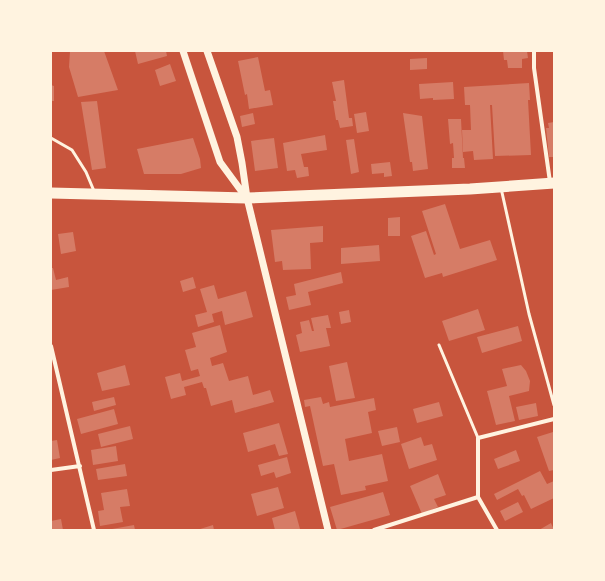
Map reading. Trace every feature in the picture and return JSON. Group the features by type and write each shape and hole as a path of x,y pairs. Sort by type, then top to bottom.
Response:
{"highway":[{"path":"51,193 247,198 552,184"}],"street":[{"path":"183,51 220,162 247,198"},
{"path":"207,51 237,137 247,198 328,530"},
{"path":"534,51 534,68 552,184"},
{"path":"51,346 94,530"},
{"path":"497,530 478,497 478,438 554,419"},
{"path":"51,470 80,466"},
{"path":"374,530 478,497"}],"lane":[{"path":"51,138 72,150 86,172 96,194"},
{"path":"501,186 530,314 554,405"},
{"path":"439,345 478,438"}],"building":[{"path":"70,51 104,51 118,90 78,97 69,67"},
{"path":"135,51 166,51 167,56 138,64"},
{"path":"503,51 527,51 528,58 522,59 522,68 508,68 507,60 504,60"},
{"path":"258,57 265,91 270,90 273,105 249,109 247,94 245,95 238,61"},
{"path":"427,58 427,69 410,70 410,59"},
{"path":"170,64 176,81 160,86 155,70"},
{"path":"344,80 349,118 352,118 353,126 340,128 338,120 336,120 333,101 336,101 332,82"},
{"path":"453,82 454,99 420,99 419,84"},
{"path":"529,83 530,100 528,100 531,155 495,156 492,105 490,105 493,159 474,160 473,151 463,152 462,130 471,130 470,105 465,105 464,87"},
{"path":"51,85 54,86 54,101 51,101"},
{"path":"97,101 106,168 92,170 81,102"},
{"path":"366,112 369,131 357,133 354,114"},
{"path":"253,113 255,124 242,127 240,116"},
{"path":"403,113 422,116 428,169 413,171 412,162 410,162"},
{"path":"448,119 461,119 465,168 452,168 452,158 454,158 453,143 450,144"},
{"path":"554,122 554,157 549,157 546,128 549,128 548,123"},
{"path":"325,135 327,150 301,154 304,167 308,167 309,176 297,178 295,170 287,171 283,143"},
{"path":"193,138 200,159 201,168 181,174 144,174 137,149"},
{"path":"274,138 278,168 255,171 251,141"},
{"path":"354,139 359,172 351,174 346,140"},
{"path":"390,162 392,176 384,177 384,173 372,174 371,164"},
{"path":"445,204 460,249 490,240 497,260 443,277 442,273 425,278 411,236 426,231 434,255 436,254 422,211"},
{"path":"400,217 400,236 388,236 388,218"},
{"path":"323,226 323,242 310,243 311,269 283,270 282,261 275,262 271,230"},
{"path":"73,232 76,251 61,254 58,234"},
{"path":"379,245 380,261 341,264 341,248"},
{"path":"51,268 53,268 56,280 68,277 69,287 51,290"},
{"path":"341,272 343,283 308,292 311,305 289,310 286,297 296,295 294,284"},
{"path":"193,277 196,288 183,292 180,281"},
{"path":"214,285 218,299 246,291 253,317 225,325 222,311 212,314 214,322 198,327 195,315 207,312 200,289"},
{"path":"478,309 485,330 449,341 442,321"},
{"path":"349,310 351,322 341,324 339,312"},
{"path":"328,315 331,328 326,328 330,346 300,352 296,335 302,333 300,322 309,320 312,331 314,331 311,318"},
{"path":"220,325 227,352 210,358 212,366 223,363 229,381 248,376 253,395 270,390 274,402 235,413 232,400 211,406 206,388 204,388 202,382 184,387 186,395 171,399 165,377 180,373 182,381 200,376 198,369 191,371 185,350 196,347 192,333"},
{"path":"518,326 522,341 482,353 477,337"},
{"path":"347,362 355,398 336,401 329,366"},
{"path":"125,365 130,385 102,391 97,373"},
{"path":"521,365 526,371 530,381 529,391 509,396 515,421 496,425 487,391 507,386 502,369"},
{"path":"114,397 116,405 94,411 92,402"},
{"path":"321,397 323,404 329,402 330,407 374,398 376,410 368,412 372,433 345,439 349,461 382,454 388,481 365,486 366,490 341,495 334,464 323,466 310,406 305,407 304,400"},
{"path":"439,402 443,416 417,423 413,409"},
{"path":"536,403 538,416 519,420 516,407"},
{"path":"114,409 118,424 81,434 77,419"},
{"path":"279,423 288,454 279,456 275,444 248,452 243,433"},
{"path":"130,426 133,439 101,447 98,434"},
{"path":"397,427 400,442 382,446 378,431"},
{"path":"553,432 554,470 549,471 537,437"},
{"path":"421,437 424,446 432,444 437,460 409,469 401,444"},
{"path":"57,440 60,458 51,460 51,441"},
{"path":"116,446 118,461 93,465 91,450"},
{"path":"516,450 520,461 498,469 494,459"},
{"path":"287,457 291,473 276,478 274,472 261,476 258,465"},
{"path":"125,464 127,476 98,480 96,469"},
{"path":"540,471 547,484 554,481 554,498 531,509 524,495 522,496 518,489 497,500 494,494"},
{"path":"438,474 446,495 434,499 438,507 422,514 410,486"},
{"path":"278,487 284,508 257,516 251,494"},
{"path":"127,489 130,506 120,507 123,522 100,526 98,511 104,510 101,493"},
{"path":"383,492 390,515 337,530 330,507"},
{"path":"518,502 523,512 505,521 500,511"},
{"path":"295,511 300,529 275,530 272,518"},
{"path":"61,519 63,530 51,530 51,521"},
{"path":"551,523 554,530 539,530"},
{"path":"134,525 135,530 112,530 112,529"},
{"path":"213,525 214,530 197,530"}]}
